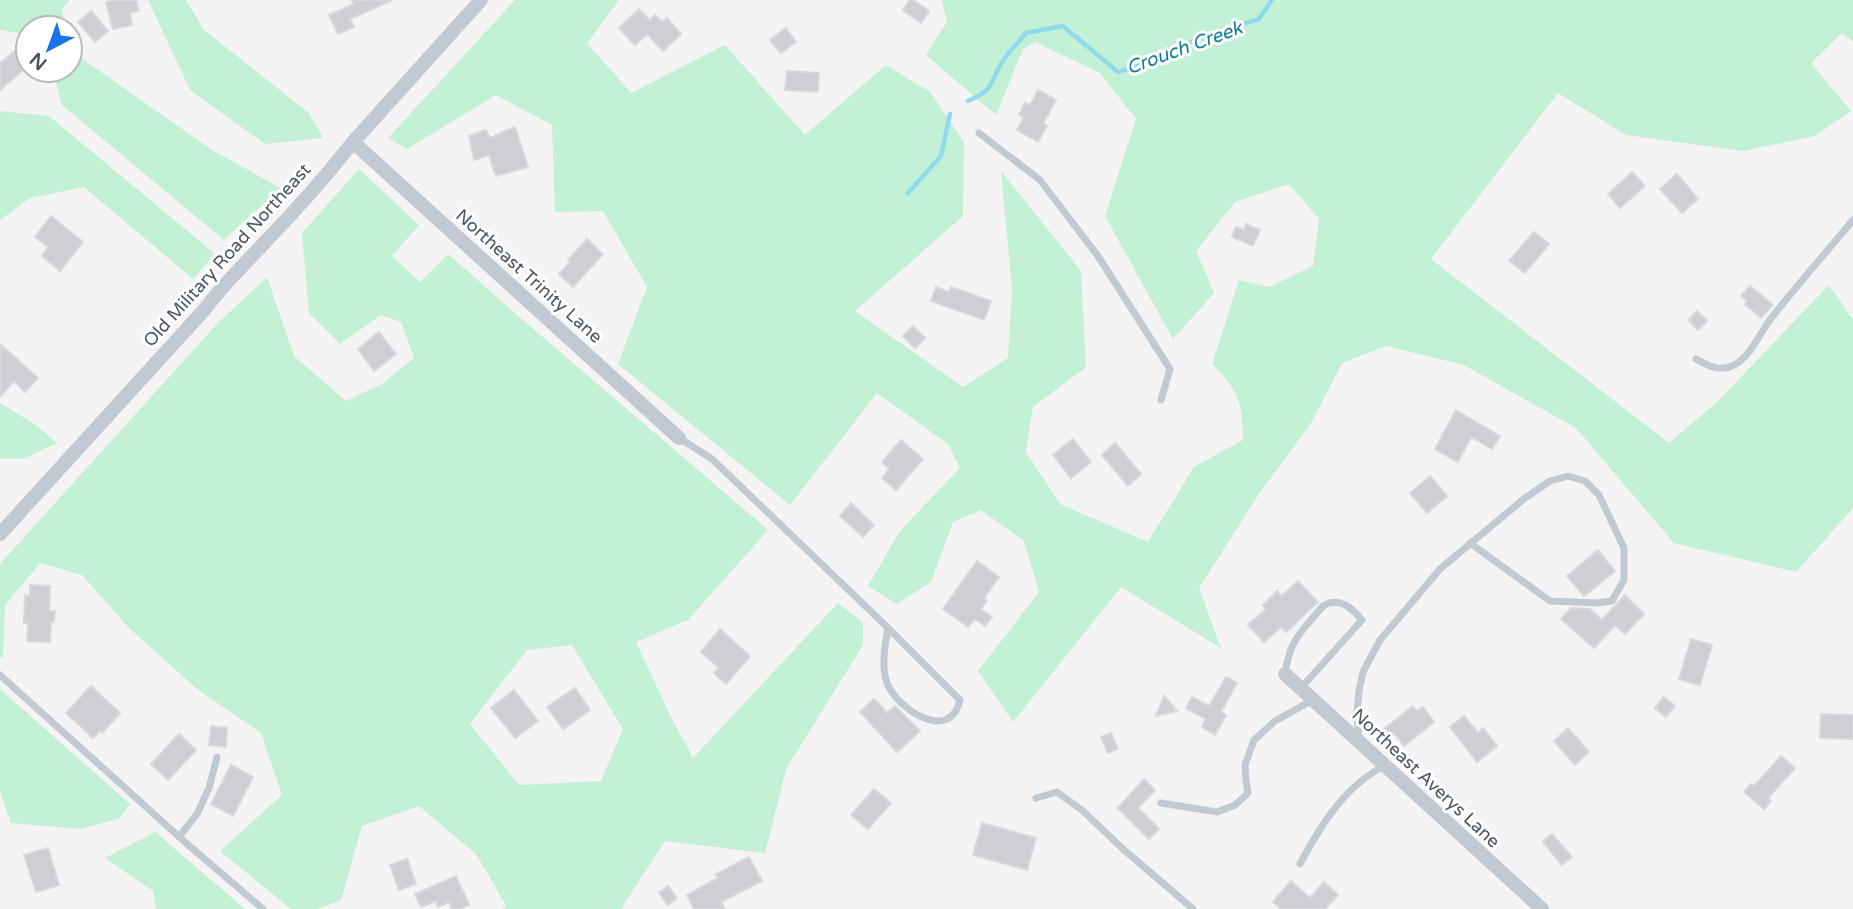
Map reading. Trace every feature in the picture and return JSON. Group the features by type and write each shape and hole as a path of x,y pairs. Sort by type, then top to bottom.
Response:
{"street":[{"name":"Old Military Road Northeast","path":"0,534 481,0"},
{"name":"Northeast Trinity Lane","path":"353,142 679,438"},
{"name":"Northeast Averys Lane","path":"1285,674 1542,909"}],"lane":[{"path":"979,133 1040,180 1098,256 1170,369 1161,400"},
{"path":"1696,359 1712,368 1735,365 1853,220"},
{"path":"679,438 712,459 888,628 960,700 954,715 938,721 926,720 915,714 892,692 885,673 888,628"},
{"path":"1359,743 1357,712 1363,672 1380,640 1440,569 1470,543 1525,498 1550,481 1568,475 1585,481 1599,495 1624,548 1624,580 1612,601 1550,601 1470,543"},
{"path":"1285,674 1294,639 1323,606 1335,601 1352,609 1362,620 1301,689"},
{"path":"0,675 263,909"},
{"path":"1161,803 1217,812 1235,805 1248,793 1245,765 1254,740 1275,721 1314,700"},
{"path":"179,837 197,814 209,788 217,757"},
{"path":"1300,864 1317,833 1343,798 1368,774 1385,766"},
{"path":"1036,798 1057,792 1074,804 1192,909"}],"green space":[{"path":"0,0 70,0 62,9 63,14 14,14 14,32 0,30"},
{"path":"148,0 186,0 204,30 309,113 323,138 265,144 190,90"},
{"path":"515,0 619,0 587,43 631,93 725,45 805,135 886,65 930,92 964,142 963,216 855,311 963,387 1008,358 1012,289 1001,171 1081,271 1086,367 1033,407 1026,452 1060,504 1148,542 1194,467 1243,440 1238,398 1229,382 1212,364 1239,280 1269,287 1313,266 1319,219 1289,184 1235,202 1196,251 1214,293 1173,339 1105,216 1136,119 1100,73 1035,42 1023,49 996,115 926,55 947,22 942,0 1853,0 1853,42 1842,33 1811,63 1851,111 1815,136 1743,151 1626,135 1558,93 1431,259 1669,443 1716,403 1829,285 1853,320 1853,508 1796,572 1674,543 1576,428 1464,365 1386,346 1342,363 1311,423 1259,494 1199,588 1221,648 1121,587 1013,722 978,671 1039,592 1024,541 981,510 953,522 931,582 897,604 868,586 900,531 960,468 948,444 877,393 790,505 618,364 647,287 603,211 555,212 552,125 496,95 407,149 388,138"},
{"path":"84,60 212,150 281,188 224,240 62,105 57,84 84,84"},
{"path":"0,111 49,116 215,254 193,279 84,187 30,198 0,220"},
{"path":"359,169 419,225 392,256 420,282 448,254 768,530 688,620 636,642 693,758 838,603 863,623 863,645 786,769 765,853 665,841 621,909 503,909 506,905 476,854 419,806 362,826 341,900 317,909 291,909 220,851 282,795 261,733 197,689 129,628 82,575 40,563 5,605 3,659 0,657 0,564 217,324 267,277 294,356 346,401 382,384 414,358 401,322 381,315 340,344 309,313 302,233","holes":["572,645 623,729 601,781 519,785 470,724 527,650"]},
{"path":"0,403 36,425 57,443 23,459 0,459"},
{"path":"0,689 130,804 120,818 81,829 11,823 0,791"},
{"path":"155,832 245,909 156,909 153,891 105,858"}],"building":[{"path":"136,0 139,11 130,13 132,25 113,29 106,2"},
{"path":"352,0 392,0 350,19 354,27 338,34 329,15 354,4"},
{"path":"910,0 929,11 921,23 903,10"},
{"path":"639,9 650,20 655,15 662,22 667,18 681,34 663,51 647,34 635,45 619,28"},
{"path":"91,11 108,31 95,42 84,29 84,17"},
{"path":"786,28 796,42 781,53 770,40"},
{"path":"14,51 14,78 0,90 0,63"},
{"path":"787,71 819,73 818,92 785,90"},
{"path":"1038,90 1056,100 1043,124 1047,126 1038,142 1017,130 1024,117 1019,115 1025,103 1030,105"},
{"path":"515,127 528,167 496,176 489,155 474,160 469,136 486,130 490,138"},
{"path":"1632,172 1645,186 1620,208 1608,194"},
{"path":"1677,174 1698,199 1682,213 1660,189"},
{"path":"51,216 83,242 60,271 42,256 48,247 35,237"},
{"path":"1246,224 1260,230 1253,246 1232,237 1236,227 1244,230"},
{"path":"1534,232 1549,244 1525,273 1509,261"},
{"path":"587,239 603,254 573,287 559,274"},
{"path":"1750,286 1773,305 1761,318 1745,304 1747,301 1741,296"},
{"path":"936,287 949,292 951,287 991,301 984,320 931,301"},
{"path":"1697,311 1707,321 1698,330 1688,320"},
{"path":"913,326 925,338 915,348 903,336"},
{"path":"379,332 396,354 374,371 358,349"},
{"path":"0,344 38,378 25,392 14,381 0,397"},
{"path":"1456,410 1500,436 1492,449 1471,437 1458,462 1435,449"},
{"path":"1073,439 1091,462 1071,478 1053,455"},
{"path":"901,440 923,459 896,490 882,478 889,469 882,462"},
{"path":"1115,443 1141,474 1128,486 1102,455"},
{"path":"1430,476 1447,496 1427,513 1410,493"},
{"path":"851,503 874,525 863,537 840,516"},
{"path":"1598,550 1615,571 1584,596 1567,576"},
{"path":"977,561 999,577 984,598 987,600 981,609 992,617 985,626 975,619 968,627 943,609"},
{"path":"1298,581 1318,602 1286,632 1281,627 1264,642 1248,625 1266,609 1263,605 1277,591 1282,596"},
{"path":"30,585 50,586 49,611 55,611 54,622 51,622 50,642 27,641 28,623 24,623 25,595 30,596"},
{"path":"1625,595 1644,614 1625,634 1615,625 1594,648 1561,619 1571,608 1590,609 1602,620"},
{"path":"720,629 750,656 726,684 714,673 719,668 701,652"},
{"path":"1691,639 1712,645 1700,685 1679,679"},
{"path":"1226,677 1237,683 1221,712 1226,715 1215,735 1202,727 1206,719 1186,708 1192,697 1209,706"},
{"path":"91,686 120,713 102,733 100,731 93,738 66,713"},
{"path":"575,688 590,710 563,729 547,707"},
{"path":"514,690 538,721 515,738 491,708"},
{"path":"1164,696 1177,711 1156,716"},
{"path":"1664,697 1675,706 1666,717 1655,708"},
{"path":"874,699 887,713 895,706 920,731 897,752 860,712"},
{"path":"1413,706 1417,711 1423,707 1434,722 1404,746 1395,734 1391,737 1384,729"},
{"path":"1821,714 1853,715 1853,739 1820,738"},
{"path":"1464,716 1478,733 1483,728 1497,746 1477,762 1450,727"},
{"path":"211,726 227,728 226,747 209,745"},
{"path":"1568,728 1589,752 1575,765 1554,741"},
{"path":"1111,733 1118,749 1108,753 1101,737"},
{"path":"179,734 196,750 168,780 151,764"},
{"path":"1781,756 1795,768 1768,798 1771,801 1764,809 1744,792 1751,784 1754,786"},
{"path":"231,765 253,777 233,816 211,804"},
{"path":"1144,779 1155,790 1138,808 1159,829 1149,839 1118,808"},
{"path":"874,789 891,803 868,829 851,815"},
{"path":"982,823 1036,838 1027,870 973,855"},
{"path":"1552,834 1572,857 1562,865 1543,842"},
{"path":"48,848 59,885 36,892 24,855"},
{"path":"749,857 762,881 721,902 725,909 694,909 687,895 718,878 716,874"},
{"path":"407,859 416,884 399,890 390,865"},
{"path":"456,876 469,905 452,909 449,902 438,907 436,901 421,907 415,894"},
{"path":"1291,881 1310,898 1324,882 1338,895 1325,909 1281,909 1273,902"},
{"path":"668,886 677,898 668,905 659,893"}],"waterway":[{"name":"Crouch Creek","path":"968,101 987,90 1003,60 1026,33 1063,26 1118,72 1152,62 1199,38 1259,19 1272,0"},
{"name":"Crouch Creek","path":"908,193 941,156 950,114"}]}
